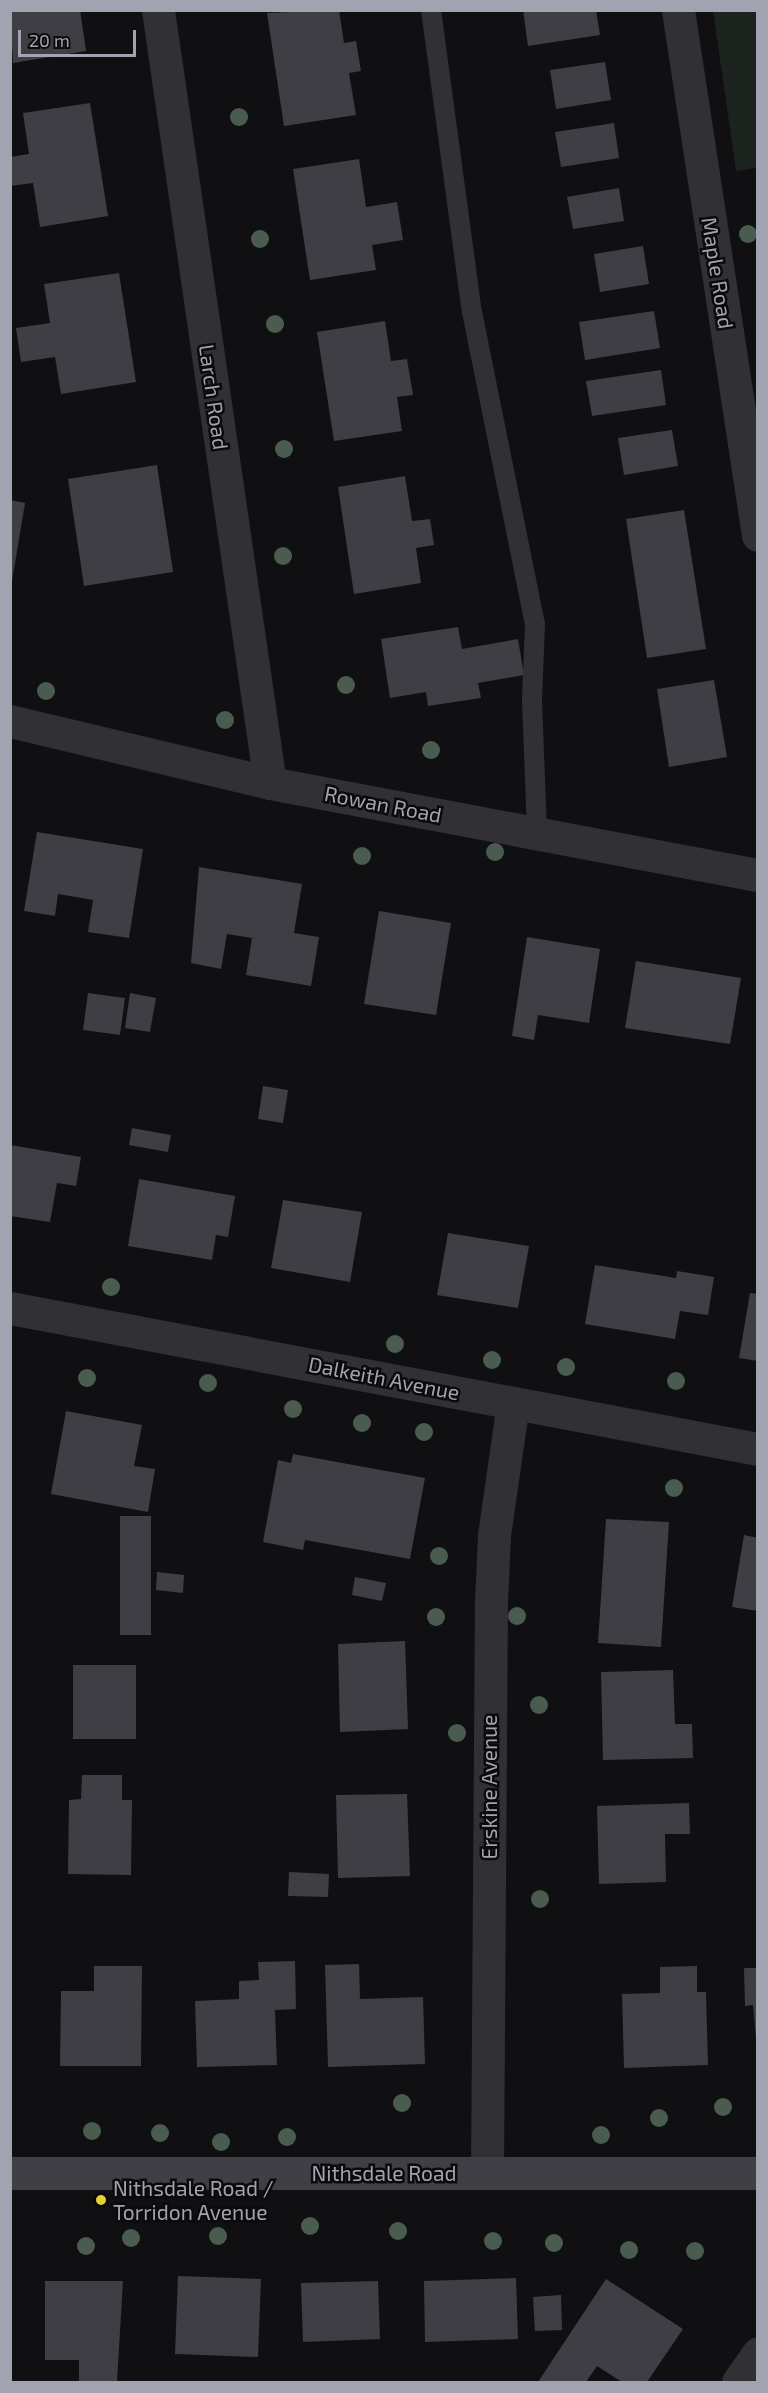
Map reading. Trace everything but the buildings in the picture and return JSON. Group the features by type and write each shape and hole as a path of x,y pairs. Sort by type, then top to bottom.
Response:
{"street":[{"name":"Larch Road","path":"158,10 270,783"},
{"name":"Maple Road","path":"678,10 758,536"},
{"name":"Rowan Road","path":"10,721 270,783 758,875"},
{"name":"Dalkeith Avenue","path":"10,1308 758,1449"},
{"name":"Erskine Avenue","path":"487,2173 491,1602 494,1535 513,1403"},
{"name":"Nithsdale Road","path":"10,2173 758,2173"},
{"path":"738,2382 758,2353"}],"lane":[{"path":"431,10 472,312 536,625 532,701 537,834"}],"shaded area":[{"path":"713,11 757,11 757,168 736,171"}],"place":[{"name":"Nithsdale Road / Torridon Avenue","path":"101,2200"}]}
